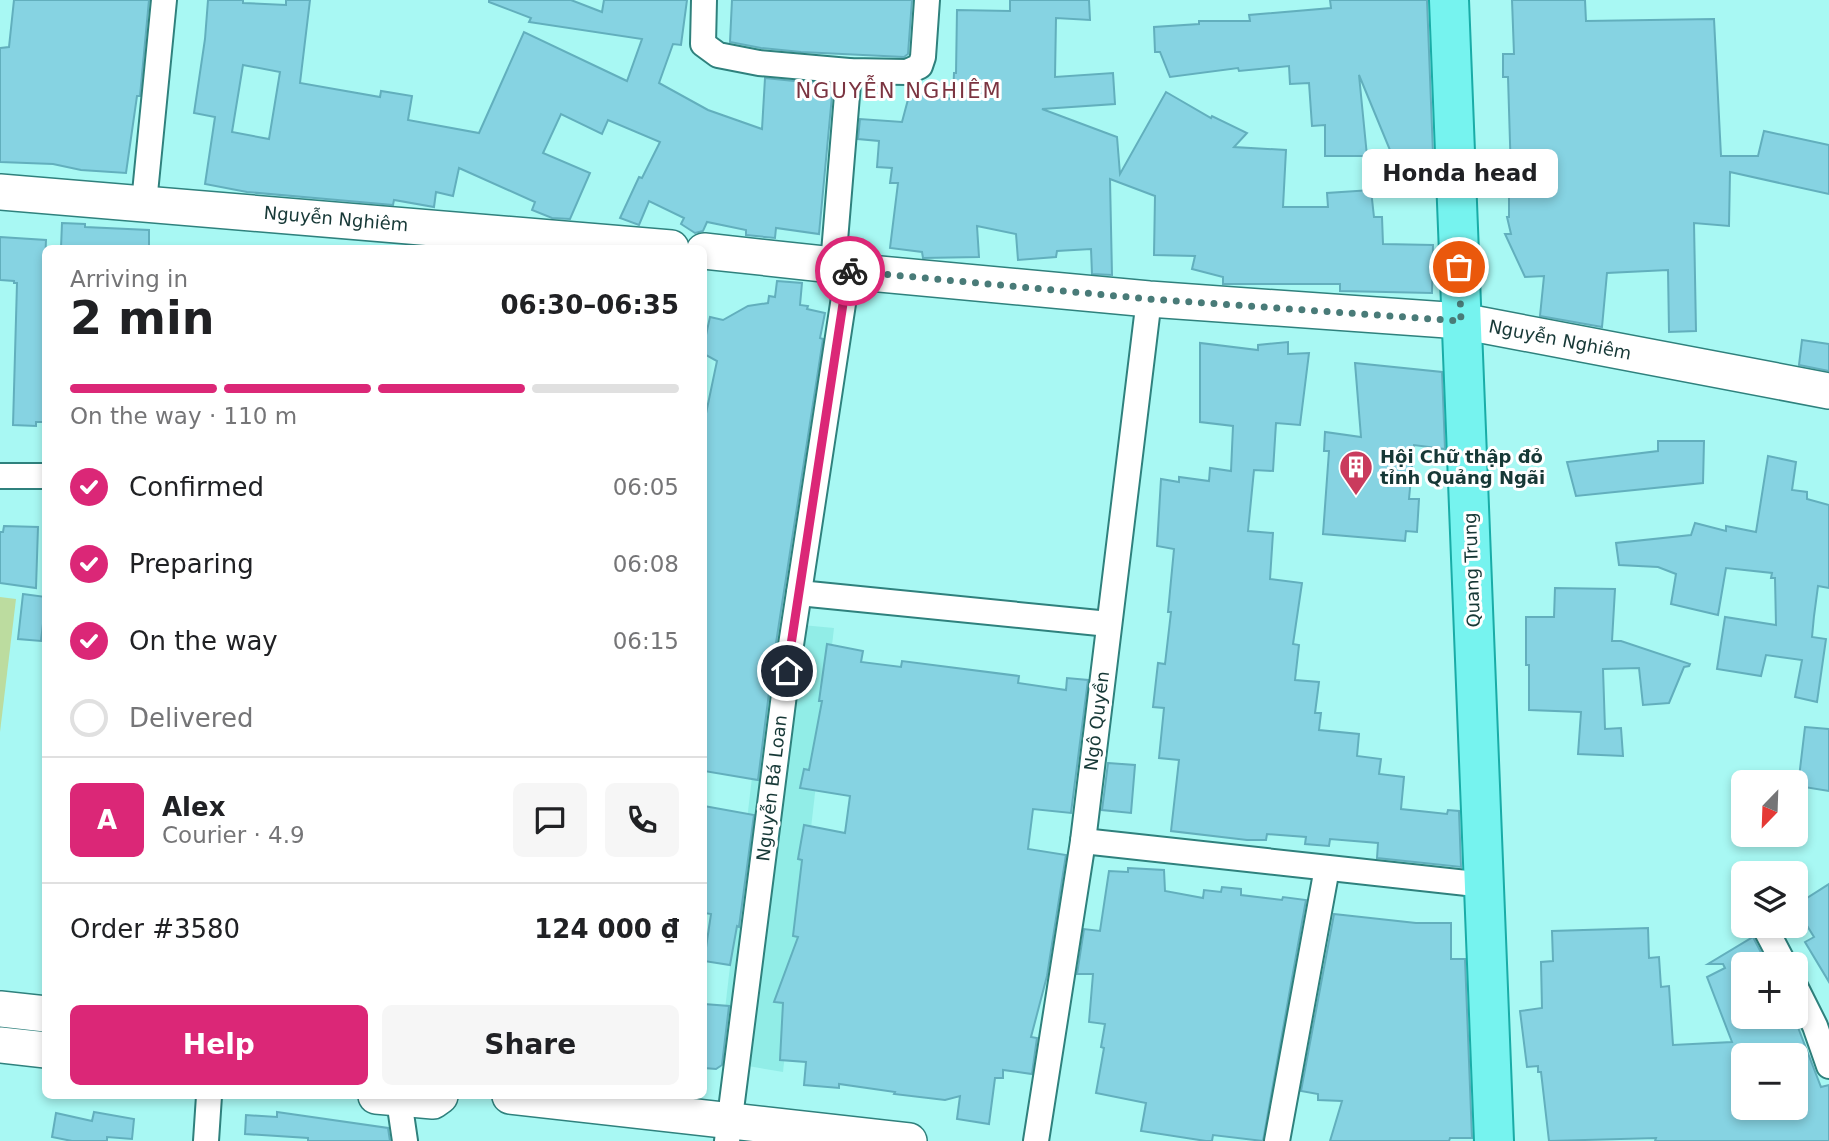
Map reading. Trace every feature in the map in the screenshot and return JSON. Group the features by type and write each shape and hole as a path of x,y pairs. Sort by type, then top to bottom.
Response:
{"main road":[{"name":"Quang Trung","path":"1449,0 1494,1141"}],"street":[{"path":"144,203 164,0"},
{"path":"704,0 703,44 718,55 759,63 849,71 907,72 920,66 923,57 927,0"},
{"name":"Nguyễn Bá Loan","path":"728,1131 841,268 849,71"},
{"name":"Nguyễn Nghiêm","path":"0,192 636,245"},
{"name":"Nguyễn Nghiêm","path":"707,252 1149,299 1461,321 1829,391"},
{"name":"Ngô Quyền","path":"1036,1141 1083,841 1149,299"},
{"path":"0,476 42,476"},
{"path":"799,593 1109,624"},
{"path":"1083,841 1485,885"},
{"path":"1277,1141 1327,868"},
{"path":"1808,1002 1822,1018 1829,1066"},
{"path":"0,1009 42,1014"},
{"path":"0,1045 42,1050"},
{"path":"206,1141 209,1099"},
{"path":"387,1099 405,1141"},
{"path":"402,1099 436,1099"},
{"path":"529,1099 728,1131 909,1141"}],"shaded area":[{"path":"770,622 834,628 783,1072 719,1061"}],"green space":[{"path":"0,597 16,599 0,732"}],"building":[{"path":"14,0 149,0 140,96 137,96 126,173 81,170 53,164 0,162 0,48 9,47"},
{"path":"208,0 243,0 243,3 286,5 286,0 310,0 300,83 380,97 381,91 412,96 408,120 479,133 524,32 627,81 642,39 529,22 531,18 489,0 571,0 602,12 604,0 687,0 681,45 673,44 659,83 708,110 762,129 765,78 833,85 819,234 776,228 775,238 746,235 746,230 707,222 703,231 695,233 681,224 684,218 649,201 639,225 620,218 639,177 642,178 660,142 608,120 602,134 561,114 543,153 590,173 570,219 552,218 532,210 535,202 459,168 453,196 436,192 434,207 394,200 393,205 247,192 205,184 215,117 194,113","holes":["243,65 280,72 269,139 232,132"]},
{"path":"732,0 912,0 908,54 904,57 801,52 730,42"},
{"path":"1010,0 1089,0 1090,20 1056,18 1055,77 1113,73 1115,104 1042,109 1117,137 1120,174 1166,92 1211,118 1212,116 1247,133 1234,147 1286,150 1283,207 1328,207 1327,193 1371,190 1374,217 1382,217 1383,244 1433,245 1432,293 1340,291 1340,284 1223,284 1223,277 1192,269 1195,256 1154,255 1155,196 1110,179 1112,275 1092,274 1091,249 1057,251 1056,257 1018,260 1016,234 977,226 979,257 923,258 922,252 890,248 898,183 890,183 892,168 877,167 879,141 858,139 860,119 902,122 910,92 953,99 957,10 1010,11"},
{"path":"1330,0 1427,0 1433,154 1392,155 1359,75 1367,156 1325,156 1325,125 1312,126 1309,83 1290,84 1289,66 1239,71 1238,68 1170,77 1160,52 1155,52 1154,27 1199,24 1199,21 1250,21 1249,15 1331,8"},
{"path":"1512,0 1585,0 1586,21 1714,19 1721,156 1758,156 1764,131 1829,145 1829,194 1730,172 1729,226 1694,223 1696,331 1669,332 1668,270 1607,273 1602,327 1540,316 1544,276 1525,277 1505,234 1511,234 1507,217 1511,175 1508,77 1503,77 1503,54 1514,54"},
{"path":"62,223 85,224 85,227 149,230 149,245 61,245"},
{"path":"0,237 46,240 46,245 42,245 42,422 36,422 36,426 13,425 17,283 0,280"},
{"path":"777,281 802,283 800,305 825,313 758,780 707,772 707,409 717,361 707,356 707,330 710,317 723,320 748,306 768,303 769,296 775,297"},
{"path":"1802,340 1829,344 1829,371 1799,365"},
{"path":"1288,342 1288,354 1309,353 1300,425 1276,423 1273,471 1254,470 1248,531 1273,533 1270,579 1302,583 1293,644 1299,645 1295,680 1319,682 1315,713 1321,713 1319,730 1359,734 1357,756 1381,759 1379,774 1404,777 1401,809 1447,814 1448,810 1459,811 1461,867 1377,858 1378,843 1330,839 1329,846 1305,844 1306,837 1267,834 1266,840 1247,840 1171,831 1179,760 1159,758 1164,708 1153,707 1158,663 1165,664 1174,549 1157,546 1161,479 1179,482 1179,477 1209,481 1210,468 1231,471 1233,426 1200,422 1200,343 1258,350 1258,345"},
{"path":"1355,363 1442,372 1445,449 1414,445 1409,499 1419,499 1417,532 1406,531 1405,541 1323,534 1329,451 1324,451 1325,432 1361,437"},
{"path":"1658,441 1704,441 1703,483 1576,496 1567,462 1658,451"},
{"path":"1768,456 1796,462 1792,490 1807,492 1807,499 1829,505 1829,588 1818,586 1812,637 1826,639 1817,702 1795,697 1802,660 1766,655 1761,676 1717,669 1725,617 1776,625 1775,578 1771,578 1772,573 1726,568 1718,615 1671,604 1676,574 1658,567 1619,565 1616,543 1691,535 1695,523 1726,531 1726,526 1756,532"},
{"path":"4,526 38,527 36,588 0,583 0,532 3,532"},
{"path":"1555,588 1615,589 1612,641 1621,641 1690,664 1684,667 1669,703 1643,705 1639,668 1603,669 1605,729 1621,728 1623,756 1578,754 1581,712 1529,710 1526,617 1554,617"},
{"path":"23,594 42,596 41,641 18,639"},
{"path":"827,644 863,651 861,662 901,667 902,661 1019,676 1018,683 1066,690 1067,678 1088,680 1071,813 1033,809 1028,849 1066,855 1047,976 1031,1037 1037,1038 1032,1074 1003,1070 1003,1078 995,1078 989,1124 957,1119 960,1096 945,1100 839,1084 839,1088 804,1085 806,1062 780,1060 783,1003 774,1002 798,937 793,936 802,860 798,859 804,825 845,833 850,796 800,788 804,769 809,770 822,701 819,701"},
{"path":"1805,727 1829,729 1829,791 1808,788 1808,770 1800,770"},
{"path":"1108,763 1135,765 1131,813 1102,810"},
{"path":"707,807 754,815 739,927 737,926 730,965 707,961 711,914 707,913"},
{"path":"1128,868 1164,870 1165,891 1203,898 1204,890 1221,892 1222,887 1241,889 1241,895 1306,900 1263,1141 1213,1135 1212,1141 1206,1141 1141,1131 1146,1103 1096,1093 1104,1048 1101,1047 1105,1024 1089,1022 1093,974 1077,974 1084,929 1100,931 1109,871 1128,872"},
{"path":"1829,884 1829,982 1805,942 1814,937 1808,927 1808,897"},
{"path":"1334,914 1416,923 1451,923 1451,959 1465,959 1472,1138 1450,1138 1449,1141 1330,1141 1342,1101 1318,1100 1318,1094 1301,1091"},
{"path":"1648,928 1649,958 1659,957 1661,987 1669,986 1673,1045 1732,1042 1707,977 1725,968 1723,964 1708,964 1754,938 1761,952 1731,952 1731,1029 1799,1029 1804,1043 1731,1043 1731,1120 1808,1120 1808,1053 1821,1087 1829,1085 1829,1141 1655,1141 1656,1138 1549,1141 1541,1072 1538,1072 1538,1066 1527,1067 1520,1011 1542,1008 1541,962 1553,961 1552,931"},
{"path":"707,1004 729,1006 722,1065 716,1069 707,1068"},
{"path":"94,1112 134,1119 132,1139 107,1137 107,1141 72,1141 52,1137 56,1113 92,1121"},
{"path":"277,1112 388,1128 390,1141 308,1141 308,1138 245,1134 246,1115 277,1117"}],"way so far":[{"path":"850,271 1149,299 1461,321 1459,267"}],"place":[{"name":"Honda head","path":"1459,267"},
{"name":"Hội Chữ thập đỏ tỉnh Quảng Ngãi","path":"1356,497"}],"district":[{"name":"NGUYỄN NGHIÊM","path":"899,91"}],"route":[{"path":"787,671 850,271"}]}
